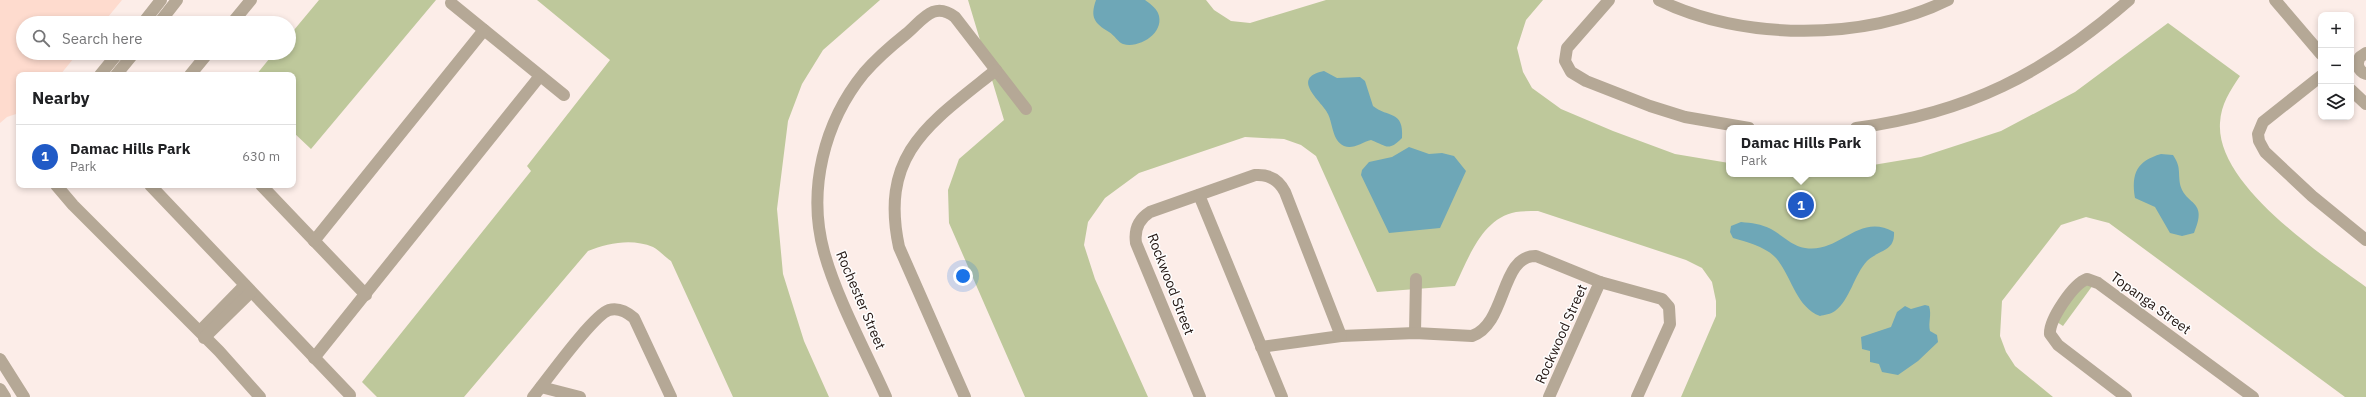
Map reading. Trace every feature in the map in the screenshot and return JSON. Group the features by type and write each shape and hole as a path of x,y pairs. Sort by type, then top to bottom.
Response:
{"street":[{"path":"148,16 161,0"},
{"path":"164,16 177,0"},
{"path":"238,16 251,0"},
{"path":"1609,0 1576,37 1572,58 1576,69 1586,81 1650,106 1686,117 1732,125"},
{"path":"1659,0 1702,17 1736,25 1774,29 1818,30 1861,26 1904,16 1948,0"},
{"path":"1875,125 1906,120 1942,111 2012,84 2075,45 2128,0"},
{"path":"2275,0 2318,50"},
{"path":"451,4 564,95"},
{"name":"Rochester Street","path":"886,397 831,273 821,236 818,191 821,161 830,132 848,94 864,72 884,52 932,10 942,9 951,13 1026,109"},
{"path":"314,241 484,30"},
{"path":"2366,53 2358,61 2359,69 2366,74"},
{"path":"102,72 112,60"},
{"path":"118,72 128,60"},
{"path":"192,72 202,60"},
{"path":"964,397 899,248 894,224 894,201 907,156 919,136 937,118 996,70"},
{"path":"314,358 540,76"},
{"path":"2318,78 2263,122 2258,134 2261,147 2312,196 2366,240"},
{"path":"2354,93 2366,104"},
{"name":"Rockwood Street","path":"1200,397 1135,238 1138,224 1145,215 1255,175 1266,175 1280,183 1341,336"},
{"path":"59,188 83,215 202,335 260,397"},
{"path":"69,188 70,193 83,215"},
{"path":"153,188 350,394"},
{"path":"264,188 366,295"},
{"path":"1199,195 1282,397"},
{"name":"Rockwood Street","path":"1262,347 1341,336 1415,332 1464,337 1479,334 1489,324 1518,262 1529,256 1536,256 1600,282 1662,299 1669,307 1672,318 1637,397"},
{"path":"1415,332 1416,279"},
{"name":"Topanga Street","path":"2126,397 2058,345 2050,334 2051,321 2078,285 2087,279 2098,283 2253,397"},
{"name":"Rockwood Street","path":"1549,397 1600,282"},
{"path":"202,335 248,288"},
{"path":"533,397 602,313 619,309 627,312 634,318 670,397"},
{"path":"0,359 24,397"},
{"path":"541,387 580,397"},
{"path":"0,389 5,397"}],"shaded area":[{"path":"0,0 122,0 109,16 16,16 16,60 72,60 62,72 16,72 16,114 7,117 0,123"}],"green space":[{"path":"319,0 436,0 311,149 296,135 296,72 258,72 268,60 296,60 296,28"},
{"path":"537,0 880,0 823,50 802,84 788,121 777,209 783,274 804,341 829,397 733,397 671,261 653,247 645,244 628,242 612,244 588,251 464,397 377,397 362,382 531,171 527,166 610,60"},
{"path":"968,0 1206,0 1214,10 1231,21 1250,23 1326,0 1543,0 1526,20 1517,48 1523,72 1532,88 1561,109 1613,131 1675,154 1726,162 1726,177 1876,177 1876,164 1921,157 2001,131 2075,92 2168,23 2240,76 2224,104 2220,123 2223,146 2235,170 2253,193 2275,216 2299,237 2366,287 2366,397 2345,397 2109,223 2086,217 2061,225 2002,301 2000,336 2006,352 2015,366 2053,397 1681,397 1716,316 1716,301 1712,282 1702,268 1686,260 1538,211 1521,211 1504,216 1494,222 1485,231 1471,252 1455,286 1377,292 1316,156 1301,145 1284,139 1245,137 1139,173 1105,198 1088,222 1084,245 1095,279 1148,397 1025,397 949,223 948,190 959,159 1004,120"},
{"path":"2084,279 2093,285 2063,326 2054,320"}],"water":[{"path":"1096,0 1145,0 1154,7 1158,13 1158,27 1150,38 1144,41 1130,45 1123,44 1111,33 1100,26 1095,19 1093,11"},
{"path":"1324,71 1337,78 1360,77 1365,81 1373,106 1398,119 1402,129 1402,138 1394,145 1390,146 1384,146 1371,140 1351,147 1344,146 1340,143 1335,136 1328,114 1308,85 1309,79 1314,74"},
{"path":"1409,147 1429,154 1442,153 1454,156 1466,171 1440,228 1389,233 1361,175 1362,170 1369,162 1392,157"},
{"path":"2161,154 2173,155 2176,159 2180,184 2183,191 2197,208 2199,214 2194,233 2182,236 2170,233 2155,207 2135,198 2134,182 2138,169 2146,160"},
{"path":"1741,222 1767,227 1791,243 1805,248 1817,248 1829,245 1859,230 1870,227 1881,227 1894,232 1894,238 1886,250 1867,261 1840,306 1833,312 1820,316 1805,306 1782,266 1772,254 1756,245 1733,238 1730,232 1731,226"},
{"path":"1925,305 1929,306 1930,309 1930,331 1937,335 1938,342 1918,361 1898,375 1882,372 1879,364 1870,362 1870,351 1862,349 1861,337 1891,327 1897,312 1905,306 1911,309"}],"place":[{"name":"Damac Hills Park","path":"1801,205"}]}
